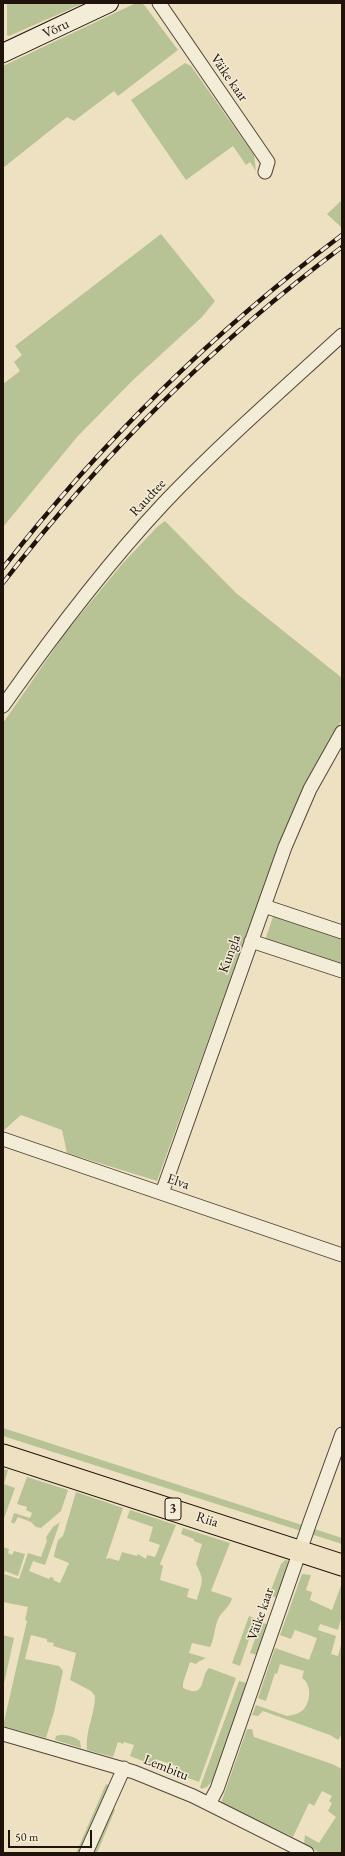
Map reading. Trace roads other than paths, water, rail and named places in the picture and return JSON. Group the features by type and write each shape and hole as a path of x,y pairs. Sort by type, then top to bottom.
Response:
{"highway":[{"name":"Riia","path":"3,1442 302,1545 342,1565"},
{"name":"Riia","path":"3,1455 302,1545 342,1551"}],"main road":[{"name":"Võru","path":"3,53 109,3"}],"street":[{"name":"Väike kaar","path":"159,3 268,162 265,172"},
{"name":"Raudtee","path":"3,706 46,644 90,588 165,502 230,439 342,335"},
{"name":"Kungla","path":"162,1193 284,847 310,789 342,732"},
{"path":"264,906 342,932"},
{"path":"251,941 342,971"},
{"name":"Elva","path":"3,1139 342,1255"},
{"name":"Väike kaar","path":"209,1804 217,1789 342,1434"},
{"name":"Lembitu","path":"3,1734 124,1768 209,1804 307,1853"},
{"path":"86,1853 124,1768"}],"railway":[{"path":"3,568 40,521 79,476 161,390 204,349 249,310 342,235"},
{"path":"3,583 79,490 161,403 249,322 342,247"}]}
